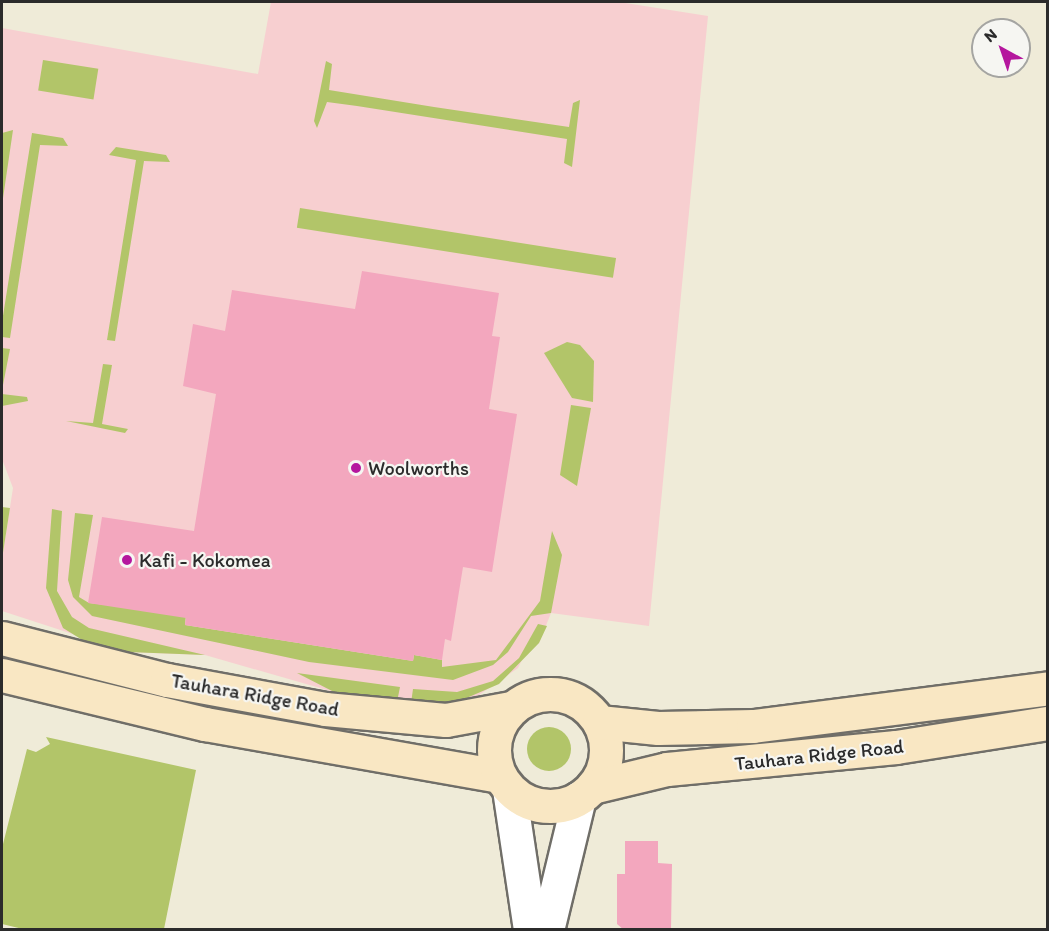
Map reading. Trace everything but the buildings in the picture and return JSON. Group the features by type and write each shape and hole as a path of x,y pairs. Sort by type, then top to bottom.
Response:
{"street":[{"name":"Tauhara Ridge Road","path":"2,638 146,675 325,709 446,720 512,708 542,693 559,694 582,704 599,722 658,728 753,726 1047,688"},
{"name":"Tauhara Ridge Road","path":"3,682 504,782 537,805 553,807 585,793 667,769 896,747 1047,723"},
{"path":"512,708 493,747 504,782 530,930"},
{"path":"547,930 585,793 607,753 599,722"}],"shaded area":[{"path":"271,2 619,2 708,16 649,626 551,613 539,643 527,650 518,668 479,695 445,705 334,692 205,655 128,652 2,611 2,559 13,488 2,459 2,28 258,74"}],"green space":[{"path":"43,60 98,69 93,99 38,91"},
{"path":"326,61 332,64 329,90 434,107 569,127 573,103 580,100 572,167 564,163 567,139 357,106 327,102 317,128 314,121"},
{"path":"13,130 2,205 2,133"},
{"path":"32,133 63,138 68,146 40,145 10,338 2,337 2,322"},
{"path":"116,147 166,155 170,162 144,161 115,341 107,340 136,160 109,155"},
{"path":"300,208 616,258 613,278 297,228"},
{"path":"567,342 580,345 594,361 593,402 572,398 544,353"},
{"path":"2,348 10,349 2,390"},
{"path":"103,364 112,365 102,424 128,429 125,433 66,421 93,423"},
{"path":"2,394 27,397 28,401 2,406"},
{"path":"571,405 591,408 577,486 560,475"},
{"path":"2,507 10,508 2,559"},
{"path":"52,509 62,511 57,591 72,617 89,628 205,655 128,652 84,641 63,628 46,588"},
{"path":"75,513 93,515 79,597 89,603 186,614 185,625 413,661 414,655 442,660 442,667 496,660 540,601 552,531 562,555 551,613 531,616 508,652 493,665 453,680 309,662 92,616 73,597 68,580"},
{"path":"538,624 547,626 539,643 499,684 455,703 411,703 413,689 457,692 493,681 519,658"},
{"path":"297,673 400,687 397,702 334,692"},
{"path":"549,727 564,734 571,749 564,764 549,771 534,764 527,749 534,734"},
{"path":"46,737 196,770 164,929 27,930 2,924 2,848 27,749 36,752 50,744"}],"place":[{"name":"Woolworths","path":"356,468"},
{"name":"Kafi - Kokomea","path":"127,560"}]}
